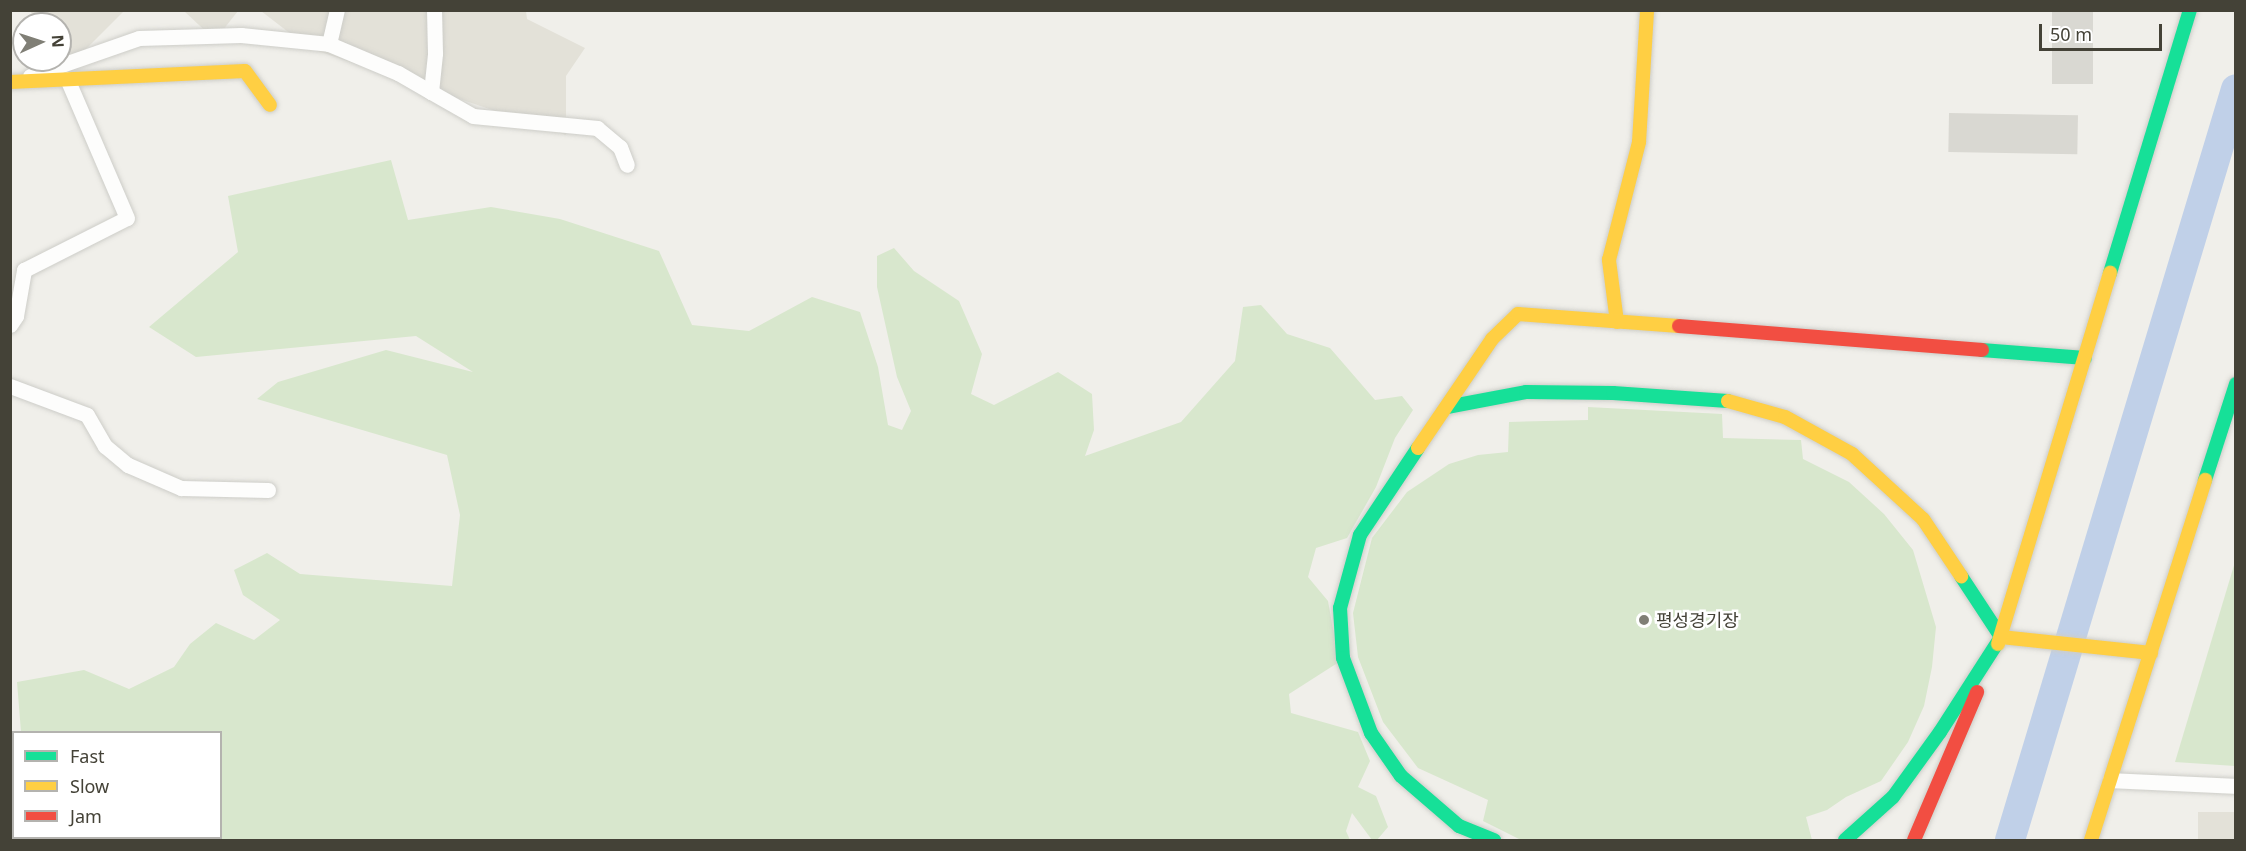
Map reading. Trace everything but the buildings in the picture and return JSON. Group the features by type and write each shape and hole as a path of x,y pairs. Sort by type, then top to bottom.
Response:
{"street":[{"path":"329,44 337,10"},
{"path":"431,92 435,53 434,10"},
{"path":"1617,322 1609,260 1639,142 1647,10"},
{"path":"1914,840 2001,637 2190,10"},
{"path":"11,82 139,38 241,35 329,44 398,73 473,116 597,128 620,147 627,165"},
{"path":"11,82 245,71 270,105"},
{"path":"10,325 15,316 24,270 127,218 67,79"},
{"path":"1494,840 1459,826 1401,776 1371,733 1343,658 1340,608 1360,535 1492,339 1518,314 2085,358"},
{"path":"2091,840 2235,384"},
{"path":"10,386 87,415 105,446 128,465 182,488 268,490"},
{"path":"1447,407 1526,392 1613,393 1729,401 1785,417 1852,454 1923,519 2001,637"},
{"path":"2001,637 2151,653"},
{"path":"1845,840 1893,797 1940,732 2001,637"},
{"path":"2110,780 2235,786"}],"shaded area":[{"path":"124,11 72,63 72,12 31,12"},
{"path":"184,11 238,11 215,40"},
{"path":"261,11 526,11 527,19 585,48 566,76 566,135 309,48"},
{"path":"2198,812 2235,812 2235,840 2198,840"}],"green space":[{"path":"391,160 408,220 491,207 560,219 659,251 692,325 749,331 812,297 860,312 878,367 888,425 902,430 911,411 897,377 877,287 877,256 894,248 914,271 959,301 982,354 971,394 994,405 1058,372 1092,394 1094,430 1085,456 1181,422 1235,361 1243,307 1261,305 1287,334 1330,348 1375,400 1402,396 1413,410 1395,438 1376,487 1347,538 1316,548 1308,577 1328,601 1339,662 1289,694 1291,713 1358,732 1370,761 1358,787 1376,796 1388,827 1377,840 1372,840 1352,813 1346,831 1350,840 73,840 72,839 222,839 222,731 21,731 17,682 84,670 129,689 174,667 190,644 216,623 254,640 280,620 243,595 234,570 267,553 300,574 452,586 460,515 447,455 257,399 278,382 386,350 473,372 416,336 196,357 149,327 238,252 228,196"},
{"name":"평성경기장","path":"1588,407 1722,414 1723,438 1801,440 1803,459 1849,482 1884,514 1913,550 1936,627 1932,667 1924,706 1908,742 1881,781 1846,797 1827,810 1806,817 1812,840 1521,840 1483,821 1488,800 1418,768 1383,722 1358,657 1353,613 1372,538 1407,492 1449,464 1478,455 1508,452 1509,422 1588,420"},
{"path":"2235,562 2235,766 2175,762"}],"waterway":[{"path":"2010,840 2236,89"}],"traffic: fast":[{"path":"2110,273 2190,10"},
{"path":"1982,350 2085,358"},
{"path":"2205,480 2236,384"},
{"path":"1447,407 1526,392 1613,393 1728,401"},
{"path":"1418,448 1360,535 1340,608 1343,658 1371,733 1401,776 1459,826 1494,840"},
{"path":"1845,840 1893,797 1940,732 2001,637 1961,576"}],"traffic: slow":[{"path":"1617,322 1609,260 1639,142 1647,10"},
{"path":"10,82 245,71 270,105"},
{"path":"1998,644 2110,273"},
{"path":"1418,448 1492,339 1518,314 1679,326"},
{"path":"1728,401 1785,417 1852,454 1923,519 1961,576"},
{"path":"2091,840 2205,480"},
{"path":"2001,637 2151,653"}],"traffic: jam":[{"path":"1679,326 1982,350"},
{"path":"1914,840 1977,692"}],"place":[{"name":"평성경기장","path":"1644,620"}]}
